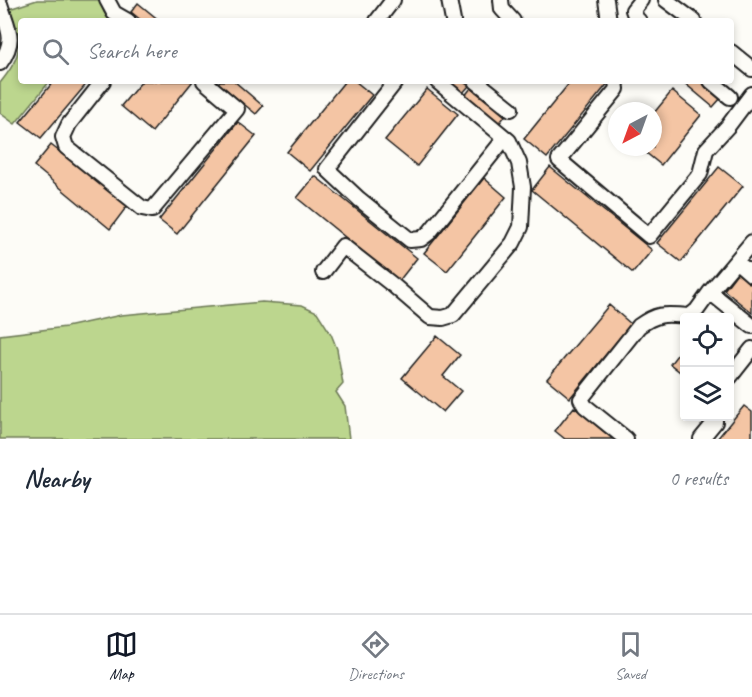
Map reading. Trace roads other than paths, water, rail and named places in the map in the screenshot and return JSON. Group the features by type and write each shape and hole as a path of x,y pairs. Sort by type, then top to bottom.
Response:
{"street":[{"path":"107,0 114,14 122,18"},
{"path":"379,18 393,0"},
{"path":"449,0 452,18"},
{"path":"501,0 502,9 507,18"},
{"path":"606,0 609,18"},
{"path":"636,18 633,10 641,0"},
{"path":"666,0 690,18"},
{"path":"0,4 9,30 10,47 0,63"},
{"path":"734,54 752,69"},
{"path":"101,84 69,124 63,137 66,147 142,208 152,210 237,109 208,84"},
{"path":"394,84 327,169 359,199 410,240 421,239 429,233 505,138"},
{"path":"323,272 343,246 430,317 442,318 453,315 513,243 521,227 523,188 519,163 509,141 441,84"},
{"path":"480,84 510,109"},
{"path":"616,84 617,89 559,160 649,236 700,174 706,150 752,94"},
{"path":"715,84 730,97"},
{"path":"626,439 585,406 580,399 639,326 661,314 690,316 752,242"},
{"path":"736,261 752,274"},
{"path":"710,292 752,326"},
{"path":"734,371 752,349"},
{"path":"701,439 715,421"}]}
